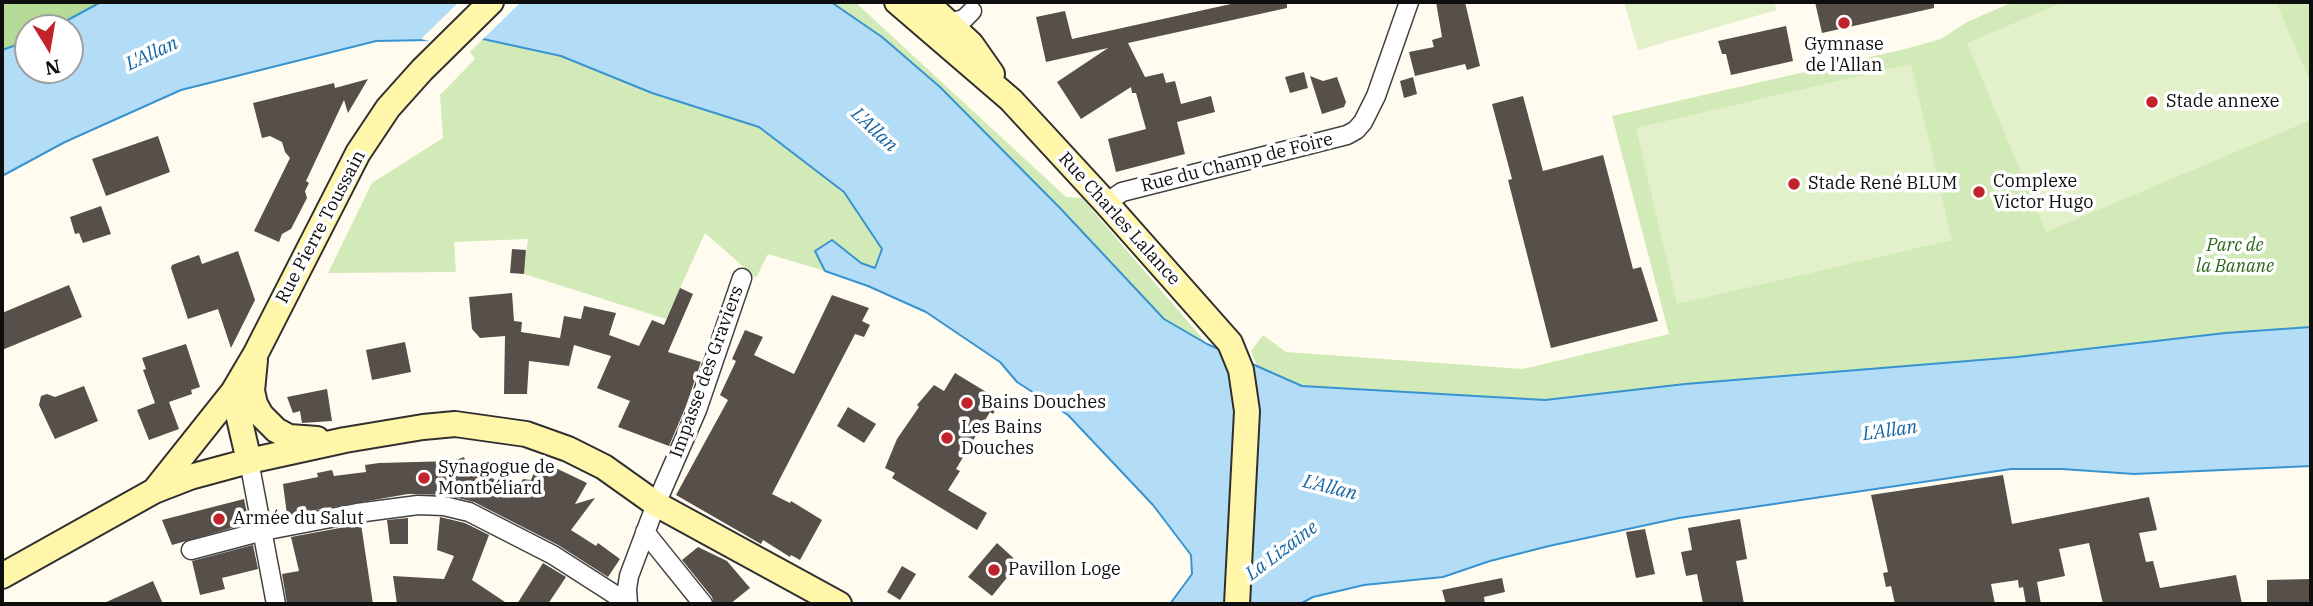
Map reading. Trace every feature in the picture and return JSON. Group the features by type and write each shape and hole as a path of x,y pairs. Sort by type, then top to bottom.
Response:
{"main road":[{"name":"Rue Pierre Toussain","path":"155,491 233,392 256,353 358,153 388,108 491,2"},
{"name":"Rue Charles Lalance","path":"935,11 971,44 1011,100"},
{"name":"Rue Charles Lalance","path":"935,11 1011,100 1107,203 1226,338 1241,370 1247,411 1237,604"},
{"path":"256,353 252,391 255,404 261,415 276,430 289,437 345,440"},
{"path":"233,392 248,461"},
{"path":"2,576 155,491 190,477 345,440 456,424 526,434 568,449 604,467 656,504 839,604"}],"street":[{"name":"Rue du Champ de Foire","path":"1107,203 1122,192 1347,135 1356,130 1376,96 1409,2"},
{"name":"Impasse des Graviers","path":"628,604 629,576 656,504 698,410 742,278"},
{"path":"248,461 276,604"},
{"path":"191,550 262,531 369,511 418,505 444,506 469,512 541,549 628,604"},
{"path":"645,532 703,604"}],"green space":[{"path":"2,2 101,2 78,14 14,14 14,46 2,50"},
{"path":"831,2 855,2 1066,197 1082,198 1207,344 1164,320 1060,208 940,87 882,37"},
{"path":"1624,2 1774,2 1777,10 1638,50"},
{"name":"Parc de la Banane","path":"2013,2 2311,2 2311,327 2225,333 2017,357 1685,384 1545,400 1302,386 1257,367 1251,351 1263,335 1286,352 1523,369 1669,334 1612,116 1941,39 1967,22"},
{"name":"Stade annexe","path":"2064,2 2276,2 2311,84 2311,120 2046,232 1967,43"},
{"path":"483,39 561,56 652,93 759,127 844,192 882,249 876,268 815,251 825,271 768,254 756,278 705,233 666,319 524,274 528,239 454,242 456,272 328,273 372,183 443,138 440,95 475,59 470,52"},
{"name":"Stade René BLUM","path":"1911,64 1952,240 1677,304 1636,128"}],"water":[{"path":"101,2 831,2 882,37 940,87 1060,208 1164,319 1207,344 1302,386 1545,400 1685,384 2017,357 2225,333 2311,327 2311,466 2134,474 2011,469 1679,518 1549,546 1490,561 1443,577 1364,585 1313,597 1300,604 1170,604 1192,574 1191,555 1153,505 1068,415 1017,382 1000,362 926,312 868,286 825,271 815,251 832,240 861,263 875,268 882,249 844,192 759,127 652,93 561,56 483,39 376,41 181,90 65,142 2,176 2,50 14,46 14,84 84,84 84,14 79,14"}],"pier":[{"path":"459,2 521,2 479,43 437,43 421,39"}],"building":[{"path":"1240,2 1287,2 1287,8 1128,43 1145,77 1163,73 1166,83 1175,81 1181,104 1211,96 1215,112 1177,122 1185,154 1116,172 1108,139 1146,129 1136,93 1132,93 1131,87 1081,119 1057,82 1108,48 1046,62 1036,17 1065,11 1072,39"},
{"path":"1436,2 1465,2 1480,66 1467,70 1465,64 1415,76 1409,52 1434,47 1432,40 1442,37"},
{"name":"Gymnase de l'Allan","path":"1815,2 1934,2 1934,8 1822,33"},
{"path":"1786,26 1793,61 1731,75 1726,54 1722,54 1718,41"},
{"path":"1304,72 1308,88 1290,93 1285,77"},
{"path":"1310,76 1323,81 1337,77 1346,102 1344,107 1322,114"},
{"path":"1413,77 1417,94 1404,98 1400,81"},
{"path":"368,79 348,113 344,100 306,181 309,183 305,191 307,198 291,229 282,234 279,242 254,231 290,158 282,142 270,136 262,138 253,103 334,83 335,88"},
{"path":"1523,96 1543,171 1603,155 1633,269 1641,267 1658,321 1551,348 1508,180 1512,179 1492,104"},
{"path":"158,136 170,172 106,196 92,159"},
{"path":"101,206 111,234 83,243 79,233 75,234 70,217"},
{"path":"512,249 526,250 524,274 510,273"},
{"path":"238,251 255,300 231,348 218,309 188,319 171,268 172,265 199,255 202,264"},
{"path":"69,285 82,317 2,350 2,313"},
{"path":"680,288 693,294 668,352 701,362 669,446 618,427 630,401 597,388 611,356 574,345 569,366 529,361 527,394 504,394 505,336 480,338 472,329 469,297 512,293 514,321 522,322 521,332 560,338 564,316 581,319 584,306 616,313 609,335 639,346 652,320 664,325"},
{"path":"832,295 869,308 862,321 870,325 864,337 855,334 772,494 790,503 791,501 822,520 800,560 791,555 790,557 763,540 761,544 676,495 728,400 720,395 736,361 732,359 745,330 763,337 754,355 794,374"},
{"path":"405,342 411,372 372,380 366,350"},
{"path":"186,344 200,387 191,390 192,394 169,402 179,429 149,440 137,410 155,403 143,370 146,369 142,358"},
{"path":"955,373 1001,401 993,414 990,412 956,469 960,471 948,490 987,513 977,530 892,478 895,473 885,468 897,439 919,407 917,405 934,385 944,391"},
{"path":"84,386 98,421 55,439 39,405 41,396 47,394 55,397"},
{"path":"327,389 332,421 302,423 300,411 293,413 287,397"},
{"path":"848,407 876,424 864,443 837,426"},
{"path":"464,457 467,466 516,490 523,479 531,480 539,460 587,483 575,504 595,498 571,530 596,546 598,543 620,559 608,577 558,545 474,502 446,495 408,494 287,515 283,484 318,477 317,473 332,470 334,476 366,472 365,465 453,461"},
{"path":"2003,475 2012,524 2149,497 2157,530 2139,533 2146,562 2153,561 2160,588 2236,575 2242,604 2103,604 2089,543 2059,549 2065,576 2037,582 2041,604 2026,604 2023,587 2019,588 2018,580 1991,584 1995,604 1895,604 1891,586 1886,587 1883,573 1888,572 1871,495"},
{"name":"Armée du Salut","path":"244,499 249,523 172,545 162,520"},
{"path":"440,517 465,523 489,535 472,580 508,604 397,604 393,576 444,579 454,556 437,550"},
{"path":"408,518 408,544 390,544 387,520"},
{"path":"1740,519 1747,559 1736,561 1744,604 1703,604 1697,574 1686,576 1681,552 1692,550 1688,528"},
{"path":"361,524 373,604 287,604 282,574 299,571 291,537"},
{"path":"1645,529 1655,574 1636,578 1626,532"},
{"name":"Pavillon Loge","path":"997,543 1019,563 992,596 968,577"},
{"path":"253,545 258,569 222,578 225,589 200,595 192,561"},
{"path":"698,547 727,561 750,588 730,604 714,604 712,597 682,560"},
{"path":"543,563 566,577 548,604 517,604"},
{"path":"902,566 916,574 900,600 887,592"},
{"path":"1502,578 1505,592 1484,597 1485,604 1446,604 1442,590"},
{"path":"2311,579 2311,604 2267,604 2267,580"},
{"path":"153,581 163,604 102,604"}],"place":[{"name":"Gymnase de l'Allan","path":"1844,23"},
{"name":"Stade annexe","path":"2152,102"},
{"name":"Stade René BLUM","path":"1794,184"},
{"name":"Complexe Victor Hugo","path":"1979,192"},
{"name":"Bains Douches","path":"967,403"},
{"name":"Les Bains Douches","path":"947,438"},
{"name":"Synagogue de Montbéliard","path":"424,478"},
{"name":"Armée du Salut","path":"219,519"},
{"name":"Pavillon Loge","path":"994,570"}],"water label":[{"name":"L'Allan","path":"152,54"},
{"name":"L'Allan","path":"874,130"},
{"name":"L'Allan","path":"1890,431"},
{"name":"L'Allan","path":"1330,488"},
{"name":"La Lizaine","path":"1282,551"}]}
